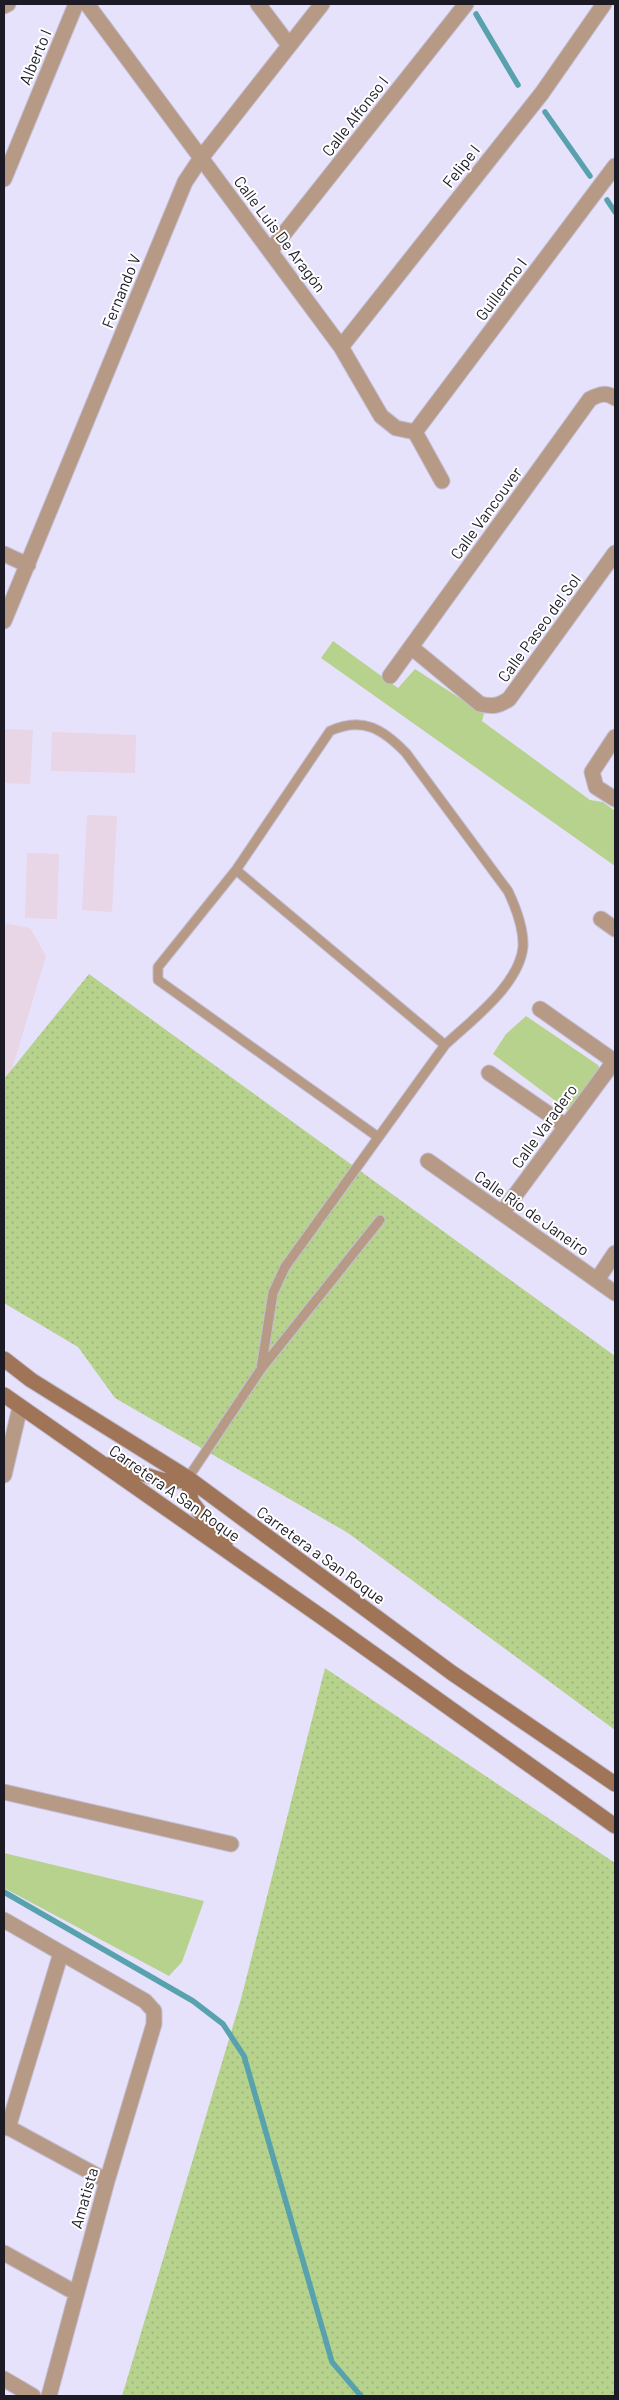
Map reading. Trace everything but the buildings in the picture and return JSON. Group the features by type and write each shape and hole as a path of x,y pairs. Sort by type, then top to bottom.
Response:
{"main road":[{"name":"Carretera a San Roque","path":"4,1359 31,1380 188,1478 452,1673 615,1784"},
{"name":"Carretera A San Roque","path":"4,1395 326,1620 615,1826"},
{"path":"105,1465 123,1466 168,1482 181,1481 188,1478 190,1501 218,1535 228,1553"}],"street":[{"path":"4,6 8,4"},
{"name":"Alberto I","path":"4,179 76,4"},
{"name":"Calle Luis De Aragón","path":"86,4 271,250 341,347 381,416 396,428 414,432"},
{"path":"258,4 289,45"},
{"name":"Fernando V","path":"4,621 185,182 201,158 322,4"},
{"name":"Calle Alfonso I","path":"271,250 466,4"},
{"name":"Felipe I","path":"341,347 542,93 604,4"},
{"name":"Guillermo I","path":"414,432 615,166"},
{"name":"Calle Vancouver","path":"390,676 590,399 600,394 609,394 615,398"},
{"path":"414,432 442,481"},
{"name":"Calle Paseo del Sol","path":"410,647 480,704 490,706 501,704 509,699 615,553"},
{"path":"4,554 28,565"},
{"path":"615,737 592,772 596,787 615,799"},
{"path":"601,919 615,929"},
{"path":"540,1009 615,1060"},
{"name":"Calle Varadero","path":"502,1213 615,1060"},
{"path":"489,1073 566,1126"},
{"name":"Calle Río de Janeiro","path":"428,1161 615,1293"},
{"path":"597,1280 615,1253"},
{"path":"4,1475 20,1406"},
{"path":"4,1792 232,1844"},
{"path":"4,1920 61,1953 6,2126 107,2181"},
{"name":"Amatista","path":"49,2396 107,2181 154,2024 154,2011 145,2001 61,1953"},
{"path":"4,2252 76,2293"},
{"path":"4,2379 33,2396"}],"lane":[{"path":"261,1369 277,1281 445,1044 509,982 517,968 523,947 521,928 508,891 419,770 396,743 373,728 358,724 345,724 330,731 236,870 158,966 158,980 378,1138"},
{"path":"236,870 445,1044"},
{"path":"188,1478 261,1369 380,1220"}],"shaded area":[{"path":"4,729 33,730 30,784 4,783"},
{"path":"52,732 136,735 135,773 51,771"},
{"path":"87,815 117,816 112,912 82,910"},
{"path":"27,853 59,854 57,919 25,918"},
{"path":"4,923 30,928 46,956 9,1079 4,1079"}],"green space":[{"path":"333,641 398,688 415,669 484,714 482,721 590,800 603,802 615,811 615,866 321,658"},
{"path":"89,974 615,1356 615,1730 348,1533 115,1398 78,1347 4,1303 4,1079"},
{"path":"526,1016 598,1065 601,1074 573,1114 493,1054 506,1034"},
{"path":"325,1668 615,1863 615,2396 122,2396 241,1999"},
{"path":"4,1853 204,1901 182,1962 169,1976 4,1888"}],"waterway":[{"path":"476,14 518,85"},
{"path":"545,112 590,176"},
{"path":"607,200 615,212"},
{"path":"4,1892 193,2001 223,2024 244,2056 332,2362 361,2396"}]}
